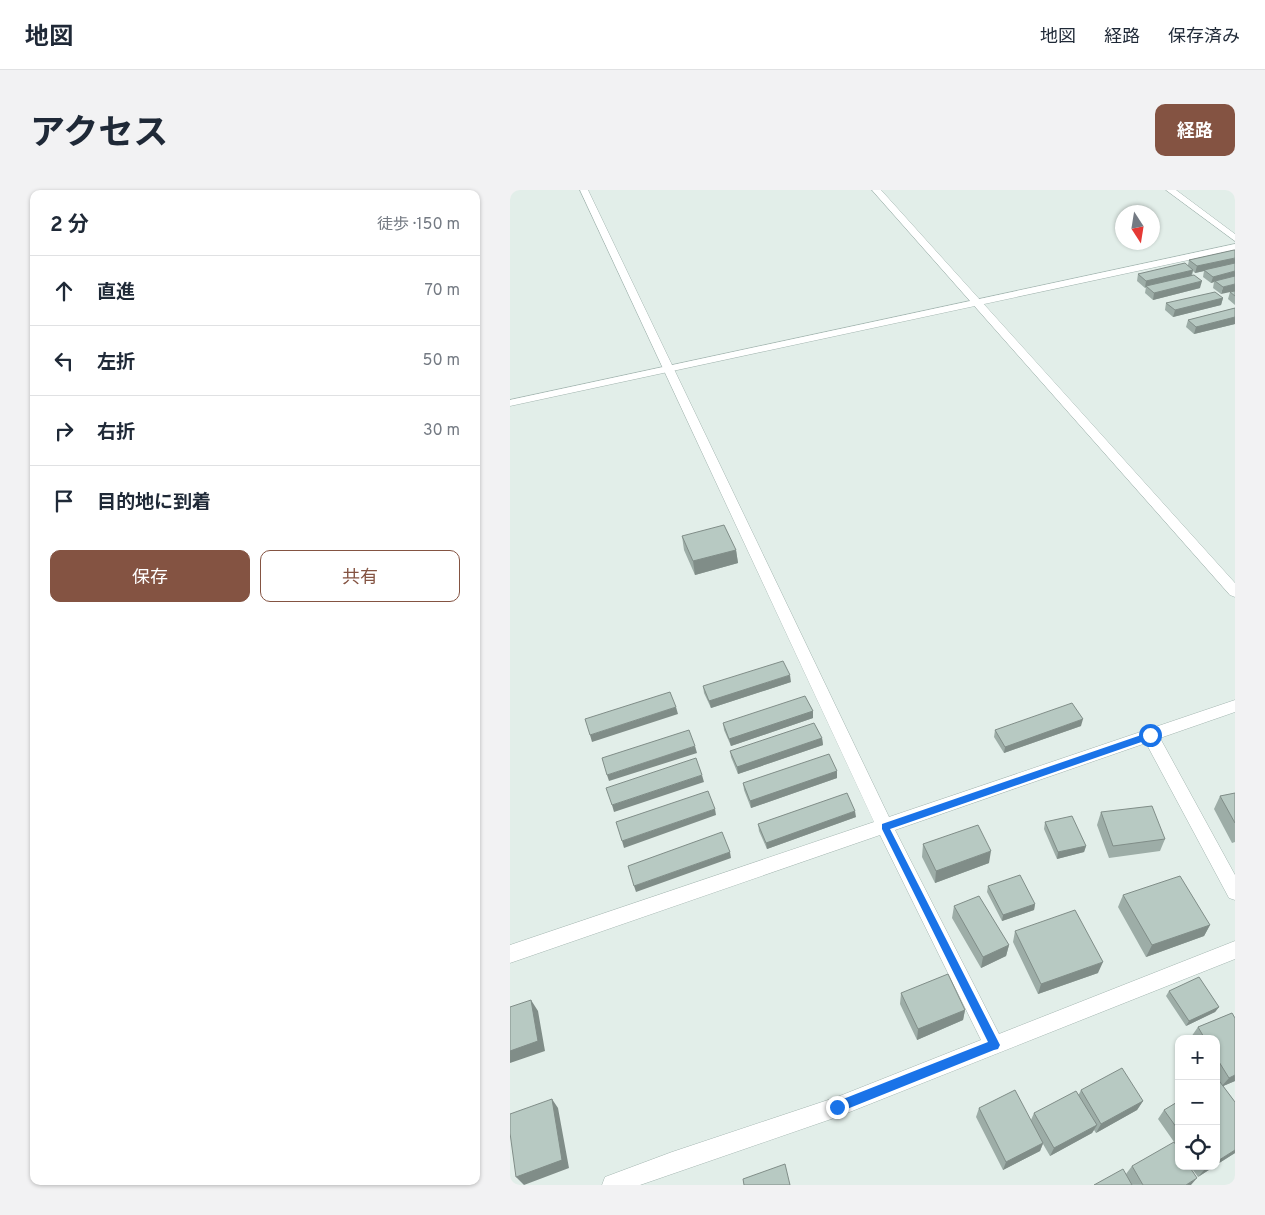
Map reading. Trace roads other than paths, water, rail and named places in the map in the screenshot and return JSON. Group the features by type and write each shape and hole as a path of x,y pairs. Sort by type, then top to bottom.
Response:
{"street":[{"path":"584,190 885,827 994,1045"},
{"path":"876,190 1235,592"},
{"path":"1170,190 1235,238"},
{"path":"510,403 1235,248"},
{"path":"510,954 1235,706"},
{"path":"1150,735 1235,892"},
{"path":"614,1185 672,1162 837,1107 1235,950"}]}
